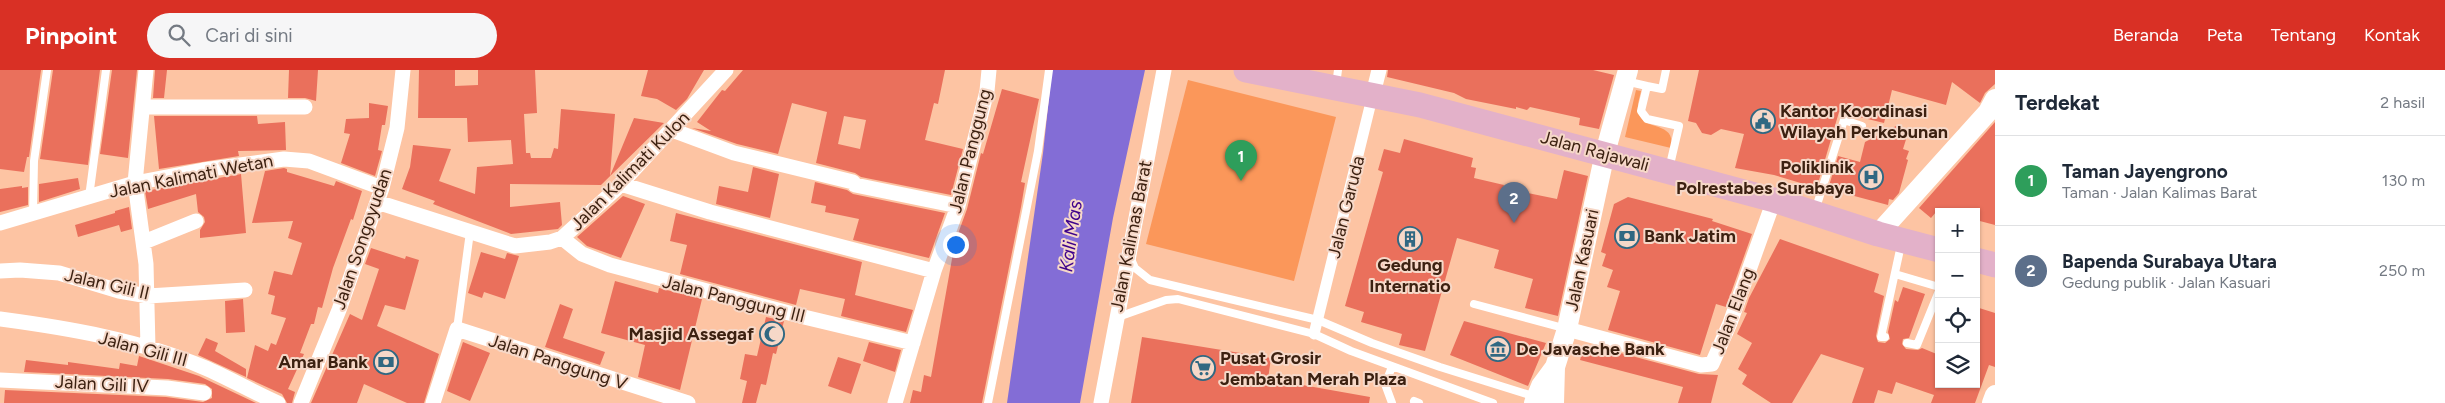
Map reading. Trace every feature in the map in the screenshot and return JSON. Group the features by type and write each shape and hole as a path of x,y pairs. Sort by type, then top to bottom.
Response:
{"main road":[{"name":"Jalan Rajawali","path":"1246,70 1337,78 1373,94 1668,170 1774,200 1878,234 1935,249"},
{"path":"1980,261 1995,264"}],"street":[{"path":"146,70 135,183 144,242 148,296 148,348"},
{"name":"Jalan Songoyudan","path":"301,403 339,310 379,195 397,128 403,70"},
{"name":"Jalan Kalimati Kulon","path":"379,195 470,232 515,246 550,242 562,238 621,184 726,70"},
{"name":"Jalan Panggung","path":"895,403 934,271 958,206 987,91 989,70"},
{"name":"Jalan Kalimas Barat","path":"1101,403 1115,318 1164,70"},
{"path":"1373,94 1379,70"},
{"name":"Jalan Kasuari","path":"1541,401 1567,329 1605,153 1626,75"},
{"name":"Jalan Garuda","path":"1314,334 1373,94"},
{"path":"1878,234 1988,112 1995,99"},
{"path":"143,107 305,107"},
{"path":"672,130 734,153 853,182 855,185 958,206"},
{"name":"Jalan Kalimati Wetan","path":"0,223 135,183 203,170 297,159 333,168 379,195"},
{"path":"621,184 710,212 934,271"},
{"name":"Jalan Elang","path":"1567,329 1701,366 1712,364 1730,322 1774,200"},
{"path":"144,242 196,221"},
{"name":"Jalan Panggung III","path":"562,238 582,254 618,268 804,317 913,343"},
{"name":"Jalan Gili II","path":"0,271 20,270 59,273 148,296 245,290"},
{"name":"Jalan Gili III","path":"0,319 82,333 148,348 203,367 278,403"},
{"path":"435,403 457,330"},
{"name":"Jalan Panggung V","path":"457,330 688,403"},
{"name":"Jalan Gili IV","path":"0,380 167,388 204,393"},
{"path":"1992,403 1995,394"}],"lane":[{"path":"33,214 34,161 47,70"},
{"path":"89,197 106,70"},
{"path":"988,403 1038,151 1049,70"},
{"path":"1626,75 1647,86 1662,89 1666,70"},
{"path":"1647,86 1641,111 1642,115 1647,119 1679,126 1668,170"},
{"path":"1814,213 1844,120 1862,126"},
{"path":"457,330 470,232"},
{"path":"1885,338 1882,337 1902,241"},
{"path":"1128,252 1135,268 1150,280 1318,320 1389,349 1541,401"},
{"path":"1895,274 1935,286"},
{"path":"1908,343 1917,345 1936,298"},
{"path":"1115,318 1166,300 1178,299 1314,334 1392,367 1492,403"},
{"path":"1474,304 1567,329"},
{"path":"1392,367 1385,384 1392,403"}],"shaded area":[{"path":"1188,80 1336,117 1294,281 1146,244"},
{"path":"1636,90 1641,91 1638,103 1640,117 1645,122 1664,129 1669,133 1671,148 1625,137"}],"water":[{"name":"Kali Mas","path":"1052,70 1145,70 1113,218 1080,403 1007,403 1043,153"}],"building":[{"path":"0,70 41,70 29,157 27,157 24,172 0,169"},
{"path":"53,70 100,70 88,165 40,159"},
{"path":"112,70 137,70 128,158 100,154"},
{"path":"155,70 167,70 164,98 153,98"},
{"path":"289,70 318,70 316,101 305,98 288,98"},
{"path":"419,70 455,70 455,86 478,85 478,70 535,70 537,113 524,114 526,153 530,153 531,158 551,158 554,148 558,149 561,109 615,114 610,176 634,118 664,123 601,185 510,184 510,207 560,202 562,225 558,229 511,234 433,204 435,201 402,189 410,167 413,145 451,149 439,181 475,194 477,167 513,164 511,140 468,142 467,118 418,118"},
{"path":"648,70 704,70 687,99 676,110 657,99 641,96"},
{"path":"743,70 945,70 938,104 934,103 925,140 963,149 951,195 861,177 855,173 816,163 827,112 792,103 778,154 737,144 692,128 711,131 697,122 722,90 725,91","holes":["844,116 866,120 860,149 838,144"]},
{"path":"1388,70 1593,70 1614,75 1599,129 1579,125 1580,118 1530,107 1527,110 1516,107 1516,109 1466,99 1454,93 1387,77"},
{"path":"1699,70 1995,70 1995,84 1985,93 1980,103 1952,82 1946,105 1892,90 1884,123 1839,112 1817,187 1814,187 1774,175 1735,168 1744,134 1721,129 1711,135 1702,133 1696,123 1688,121"},
{"path":"1002,89 1039,99 1021,182 1025,183 1021,207 982,403 910,403 913,390 921,392 924,375 931,377 955,242 967,209 981,153 983,154"},
{"path":"369,103 388,106 385,125 382,125 378,150 382,151 375,176 341,163 350,134 344,133 346,119 369,118"},
{"path":"154,116 257,116 258,124 285,122 286,150 238,151 239,156 159,169"},
{"path":"1995,122 1995,225 1980,221 1980,208 1935,208 1935,213 1931,218 1919,208"},
{"name":"Poliklinik Polrestabes Surabaya","path":"1896,126 1909,130 1903,149 1909,151 1899,193 1893,200 1889,199 1888,205 1828,189 1838,156 1860,162 1865,142"},
{"name":"Gedung Internatio","path":"1404,139 1473,158 1471,167 1476,168 1474,178 1504,185 1503,188 1557,199 1564,170 1588,176 1558,316 1525,308 1533,279 1494,268 1499,250 1457,238 1425,351 1399,345 1402,334 1361,322 1364,312 1345,306 1383,172 1378,170 1384,149 1400,153"},
{"path":"753,167 779,174 770,218 716,204 719,186 748,192"},
{"path":"287,169 287,172 334,186 336,181 362,191 353,220 351,219 333,268 322,308 318,307 314,324 311,324 300,353 304,354 288,389 295,392 292,403 287,403 282,394 247,378 255,345 268,351 271,343 276,345 286,318 271,314 275,296 268,294 274,271 292,275 302,243 288,238 293,221 252,223 265,171"},
{"path":"241,174 246,233 200,238 200,230 205,222 204,217 198,212 196,194 148,209 145,191"},
{"path":"78,178 80,189 39,202 39,184"},
{"path":"815,182 847,190 853,194 945,213 929,258 853,240 859,219 825,212 826,206 811,203"},
{"path":"22,186 22,188 28,187 28,205 0,212 0,189"},
{"path":"623,196 645,204 621,258 587,246 577,237"},
{"path":"1628,197 1713,219 1712,221 1752,234 1726,307 1716,304 1700,355 1608,330 1620,291 1607,287 1613,270 1602,266 1606,254 1601,252 1614,204"},
{"path":"129,207 132,229 121,232 119,225 78,237 75,225"},
{"path":"676,213 862,262 855,295 913,310 906,332 841,316 845,299 800,289 796,305 680,274 687,245 670,241"},
{"path":"1780,239 1879,274 1874,292 1884,296 1876,336 1878,342 1885,343 1890,339 1888,332 1895,300 1898,302 1903,287 1925,294 1909,338 1903,339 1902,344 1906,349 1918,350 1922,348 1935,353 1935,388 1980,388 1980,308 1995,313 1995,367 1989,365 1975,403 1931,403 1934,395 1896,382 1892,394 1878,390 1874,403 1852,403 1864,368 1821,354 1792,403 1771,403 1742,384 1747,375 1738,369 1752,343 1737,334 1747,313 1744,312 1749,298"},
{"name":"Amar Bank","path":"371,248 405,259 406,256 419,260 405,310 385,305 377,326 439,354 424,403 407,403 364,384 357,403 311,403 350,314 362,320 379,269 365,264"},
{"path":"481,252 505,259 507,253 519,256 505,299 484,292 482,298 468,293"},
{"path":"615,281 658,293 659,288 702,299 680,390 638,377 645,345 601,333"},
{"path":"243,299 245,332 226,333 225,301"},
{"path":"560,304 573,309 563,338 605,352 600,365 545,347"},
{"path":"766,317 784,321 776,354 773,353 766,385 761,384 756,403 742,403 747,381 740,379 745,354 757,356"},
{"name":"De Javasche Bank","path":"1464,321 1546,343 1528,386 1450,355"},
{"name":"Pusat Grosir Jembatan Merah Plaza","path":"1142,337 1271,358 1268,379 1370,397 1369,403 1131,403"},
{"path":"206,338 218,343 215,351 246,369 246,377 198,355"},
{"path":"463,342 490,353 470,401 447,391"},
{"path":"869,342 901,350 895,372 863,361"},
{"path":"1584,346 1601,350 1602,348 1699,374 1718,375 1711,403 1678,403 1683,387 1580,360"},
{"path":"139,356 199,376 256,403 4,403 5,390 166,397 203,402 212,398 212,389 205,384 168,379 24,372 26,360 68,365 68,362 119,369 120,363 137,366"},
{"path":"838,357 861,364 851,394 828,386"}],"place":[{"name":"Kantor Koordinasi Wilayah Perkebunan","path":"1763,121"},
{"name":"Poliklinik Polrestabes Surabaya","path":"1871,177"},
{"name":"Taman Jayengrono","path":"1241,181"},
{"name":"Bapenda Surabaya Utara","path":"1514,223"},
{"name":"Bank Jatim","path":"1627,236"},
{"name":"Gedung Internatio","path":"1410,239"},
{"name":"Masjid Assegaf","path":"772,334"},
{"name":"De Javasche Bank","path":"1498,349"},
{"name":"Amar Bank","path":"386,362"},
{"name":"Pusat Grosir Jembatan Merah Plaza","path":"1203,368"}]}
